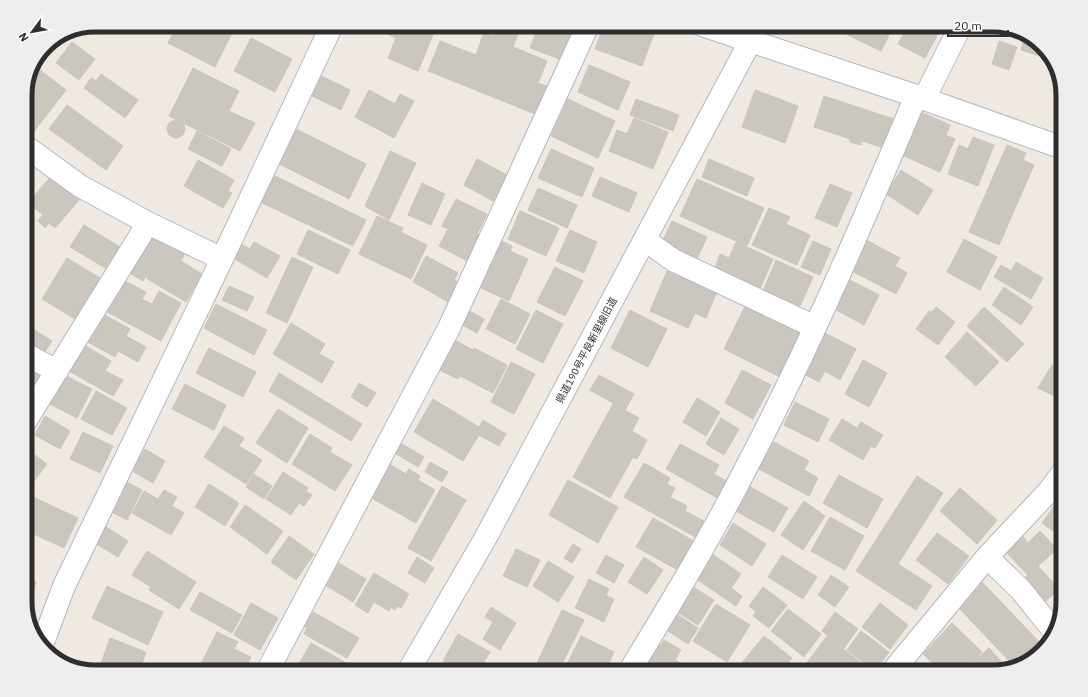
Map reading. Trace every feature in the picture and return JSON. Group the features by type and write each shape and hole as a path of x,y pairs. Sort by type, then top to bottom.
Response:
{"street":[{"path":"44,639 64,586 222,259 329,32"},
{"path":"271,665 449,328 585,32"},
{"path":"754,32 920,97 1056,146"},
{"name":"県道190号平良新里線旧道","path":"412,665 486,537 646,240 754,32"},
{"path":"633,665 745,472 815,328 920,97 958,32"},
{"path":"32,151 80,186 148,223 222,259"},
{"path":"32,411 148,223"},
{"path":"646,240 673,260 815,328"},
{"path":"32,358 57,371"},
{"path":"898,665 987,557 1049,491 1056,482"},
{"path":"987,557 1020,589 1051,627"}],"building":[{"path":"174,32 232,32 215,67 168,43"},
{"path":"384,32 434,32 418,71 388,58 396,38"},
{"path":"484,32 493,36 495,32 519,32 513,47 547,61 538,83 552,88 540,116 428,71 440,41 476,55"},
{"path":"536,32 575,32 565,61 530,48"},
{"path":"601,32 648,32 654,34 642,66 595,49"},
{"path":"842,32 890,32 881,51"},
{"path":"904,32 939,32 925,58 898,44"},
{"path":"979,32 986,32 985,35"},
{"path":"251,38 292,59 275,92 234,71"},
{"path":"1024,40 1042,57 1021,50"},
{"path":"999,41 1017,47 1009,70 992,64"},
{"path":"72,42 95,59 79,80 56,63"},
{"path":"589,65 630,82 618,110 578,92"},
{"path":"193,68 239,91 229,111 255,123 240,151 169,116"},
{"path":"38,69 66,90 32,134 32,91 34,79"},
{"path":"101,74 138,100 125,118 84,88 91,78 96,81"},
{"path":"319,75 350,90 341,110 310,95"},
{"path":"369,90 395,104 400,94 414,101 394,138 355,117"},
{"path":"755,90 798,106 785,143 742,127"},
{"path":"824,96 894,119 884,148 862,141 861,145 850,142 850,139 814,127"},
{"path":"568,99 615,121 598,158 551,136"},
{"path":"636,99 679,115 673,131 630,115"},
{"path":"67,105 123,146 106,170 49,129"},
{"path":"921,112 950,125 946,135 955,139 940,172 902,155"},
{"path":"634,118 668,132 653,169 609,151 617,130 627,134"},
{"path":"176,120 182,123 185,129 182,135 176,138 170,135 167,129 170,123"},
{"path":"292,127 366,164 349,199 275,162"},
{"path":"197,131 231,149 222,166 188,149"},
{"path":"973,137 994,145 978,186 948,174 959,145 968,149"},
{"path":"1007,145 1026,153 1023,160 1034,165 999,245 969,232"},
{"path":"551,149 594,168 582,197 538,178"},
{"path":"390,151 416,163 389,220 365,206"},
{"path":"477,159 507,175 493,201 464,185"},
{"path":"709,159 754,178 747,196 702,177"},
{"path":"198,160 234,180 228,191 232,193 223,208 184,186"},
{"path":"901,170 933,190 918,215 886,194"},
{"path":"52,175 80,199 55,228 49,223 45,228 38,221 43,215 32,206 32,198"},
{"path":"273,175 366,220 353,246 260,202"},
{"path":"600,177 637,193 629,212 592,196"},
{"path":"697,179 764,208 747,246 680,216"},
{"path":"422,183 445,194 431,225 408,215"},
{"path":"830,184 852,193 837,227 815,218"},
{"path":"538,188 577,205 567,228 528,210"},
{"path":"456,199 487,214 477,234 484,237 471,263 439,246 448,229 442,226"},
{"path":"769,208 790,217 786,224 810,235 797,265 752,245"},
{"path":"520,211 559,228 546,256 508,239"},
{"path":"377,216 403,228 401,232 427,245 411,279 359,254"},
{"path":"672,221 707,237 695,263 660,246"},
{"path":"84,225 120,247 107,269 70,247"},
{"path":"150,230 167,241 143,281 122,269"},
{"path":"308,230 350,250 338,274 297,254"},
{"path":"570,230 597,242 584,273 556,261"},
{"path":"497,239 512,246 510,251 528,259 509,301 477,286"},
{"path":"864,239 900,258 895,266 907,273 896,294 848,269"},
{"path":"964,239 997,257 980,290 947,272"},
{"path":"168,241 186,251 181,261 202,274 186,302 146,278"},
{"path":"813,241 831,249 820,275 801,267"},
{"path":"254,242 280,256 267,278 233,258 241,244 250,249"},
{"path":"736,242 773,259 757,295 712,275 720,254 729,258"},
{"path":"426,256 458,273 454,280 460,283 450,303 413,282"},
{"path":"292,257 313,267 287,323 266,313"},
{"path":"67,258 100,278 75,319 42,299"},
{"path":"776,260 813,277 797,313 761,296"},
{"path":"1016,262 1043,278 1031,299 994,277 1001,265 1011,271"},
{"path":"555,267 583,281 565,316 537,302"},
{"path":"667,271 717,292 706,318 695,313 688,328 650,311"},
{"path":"117,277 146,292 142,299 152,304 159,291 181,303 161,341 100,308"},
{"path":"846,278 879,295 864,325 831,307"},
{"path":"229,286 254,297 247,311 222,300"},
{"path":"1004,287 1033,307 1021,325 992,305"},
{"path":"501,299 530,314 515,344 486,329"},
{"path":"747,302 803,330 780,377 724,349"},
{"path":"216,304 267,330 254,355 204,328"},
{"path":"936,307 955,322 938,345 916,329 929,311 932,312"},
{"path":"984,307 1024,344 1007,362 967,326"},
{"path":"466,309 484,319 477,333 459,323"},
{"path":"536,310 563,324 543,363 516,349"},
{"path":"630,310 667,329 648,367 611,348"},
{"path":"101,313 130,329 126,336 146,347 138,362 118,351 115,357 86,341"},
{"path":"291,323 325,344 319,354 334,362 322,383 273,354"},
{"path":"32,328 52,341 41,358 32,352"},
{"path":"821,331 856,349 840,380 825,371 819,382 800,372"},
{"path":"967,332 999,362 976,386 945,357"},
{"path":"449,337 473,350 458,379 433,367"},
{"path":"84,345 111,361 105,371 123,380 113,396 69,371"},
{"path":"209,348 256,372 243,397 196,373"},
{"path":"474,348 507,365 493,393 460,376"},
{"path":"863,360 887,373 869,407 845,394"},
{"path":"511,362 535,374 514,414 491,402"},
{"path":"1052,365 1056,368 1056,392 1054,396 1038,388"},
{"path":"32,367 44,374 32,395"},
{"path":"742,370 771,385 753,419 725,403"},
{"path":"279,373 362,424 351,441 269,391"},
{"path":"62,374 92,389 77,418 48,403"},
{"path":"599,375 634,394 625,410 590,390"},
{"path":"359,383 376,393 367,407 351,397"},
{"path":"185,384 226,405 214,430 172,409"},
{"path":"96,391 127,408 112,435 81,419"},
{"path":"697,398 720,412 706,436 683,422"},
{"path":"433,399 479,427 483,420 506,434 499,446 479,435 463,461 414,432"},
{"path":"795,402 829,419 818,442 784,425"},
{"path":"613,404 639,418 632,431 647,440 637,459 633,457 610,498 573,477"},
{"path":"278,409 308,428 287,463 256,443"},
{"path":"45,416 70,431 60,449 35,435"},
{"path":"721,418 739,429 724,455 706,444"},
{"path":"842,419 857,428 861,422 883,435 875,448 871,446 863,460 829,440"},
{"path":"224,426 244,438 239,446 262,460 246,484 204,457"},
{"path":"83,432 113,446 100,473 70,459"},
{"path":"310,434 332,448 330,452 352,465 335,491 292,464"},
{"path":"399,442 424,457 418,467 393,452"},
{"path":"774,442 809,461 804,470 818,478 809,496 759,469"},
{"path":"680,444 719,465 714,474 730,483 721,500 666,469"},
{"path":"145,449 165,461 153,483 132,471"},
{"path":"32,453 47,464 32,484"},
{"path":"384,461 406,474 409,469 420,476 418,480 435,490 416,523 366,495"},
{"path":"430,462 448,472 442,482 425,472"},
{"path":"644,463 670,478 667,484 675,488 670,497 687,506 685,511 704,521 695,537 624,497"},
{"path":"283,472 308,488 306,491 312,495 304,506 299,503 291,515 266,499"},
{"path":"254,474 272,486 264,499 246,487"},
{"path":"839,475 883,499 867,528 823,503"},
{"path":"917,476 943,493 898,564 932,586 916,610 856,571"},
{"path":"121,479 142,490 127,520 106,509"},
{"path":"568,480 618,507 598,543 549,515"},
{"path":"209,484 239,503 225,526 195,507"},
{"path":"745,484 788,508 774,532 732,509"},
{"path":"442,486 466,500 431,561 408,548"},
{"path":"960,488 997,520 977,544 940,511"},
{"path":"164,490 177,497 172,506 184,513 171,535 132,513 144,491 158,499"},
{"path":"32,496 78,518 64,548 32,533"},
{"path":"804,501 825,516 803,550 781,535"},
{"path":"1056,503 1056,533 1042,523"},
{"path":"245,505 283,531 267,554 230,527"},
{"path":"830,517 864,536 845,570 811,551"},
{"path":"653,518 694,541 678,570 636,547"},
{"path":"733,523 766,544 752,566 720,545"},
{"path":"105,526 128,541 118,557 95,543"},
{"path":"1040,531 1056,548 1056,550 1038,566 1056,586 1056,592 1044,603 1022,580 1028,575 1004,550 1021,534 1028,543"},
{"path":"937,533 969,556 948,584 916,560"},
{"path":"289,536 314,554 296,580 271,562"},
{"path":"573,544 581,549 572,563 564,558"},
{"path":"516,549 540,560 527,587 503,576"},
{"path":"147,551 196,582 179,609 149,590 151,587 132,575"},
{"path":"712,554 741,574 731,588 742,596 736,606 695,578"},
{"path":"606,555 624,565 614,583 596,573"},
{"path":"782,555 817,577 803,599 768,577"},
{"path":"417,557 434,568 425,583 408,573"},
{"path":"644,557 663,570 647,594 628,582"},
{"path":"335,561 366,579 353,602 322,583"},
{"path":"548,561 574,577 558,602 533,586"},
{"path":"374,573 409,594 401,608 397,606 395,610 391,607 389,611 374,602 368,613 355,605"},
{"path":"831,575 849,587 835,607 818,595"},
{"path":"589,579 609,589 606,595 614,599 604,622 575,608"},
{"path":"32,581 36,582 32,595"},
{"path":"982,582 1040,643 1024,657 1011,662 957,606"},
{"path":"690,585 714,600 698,625 674,610"},
{"path":"107,586 163,612 148,645 92,618"},
{"path":"763,587 787,605 769,628 753,616 756,612 749,606"},
{"path":"200,592 242,615 232,633 190,610"},
{"path":"251,603 278,618 260,650 234,635"},
{"path":"880,603 908,625 890,649 862,627"},
{"path":"716,604 750,625 727,662 693,641"},
{"path":"491,607 516,623 500,650 483,639 493,622 485,617"},
{"path":"788,609 821,634 804,657 771,631"},
{"path":"562,610 584,620 562,665 541,665 537,663"},
{"path":"672,611 698,628 688,644 662,627"},
{"path":"303,612 310,617 313,612 359,638 347,658 304,634 307,628 297,622"},
{"path":"835,612 858,629 844,648 822,631"},
{"path":"952,623 982,652 970,665 935,665 923,654"},
{"path":"861,631 889,652 879,665 867,665 847,650"},
{"path":"217,632 238,642 234,649 251,657 247,665 200,665"},
{"path":"458,634 490,652 482,665 450,665 443,661"},
{"path":"581,636 614,652 608,665 566,665"},
{"path":"764,636 792,658 786,665 740,665"},
{"path":"827,636 864,665 805,665"},
{"path":"110,638 146,652 141,665 100,665"},
{"path":"664,640 681,650 675,660 684,665 644,665 656,644 660,646"},
{"path":"311,643 348,664 348,665 298,665"},
{"path":"989,648 1003,664 976,665 973,662"}]}
